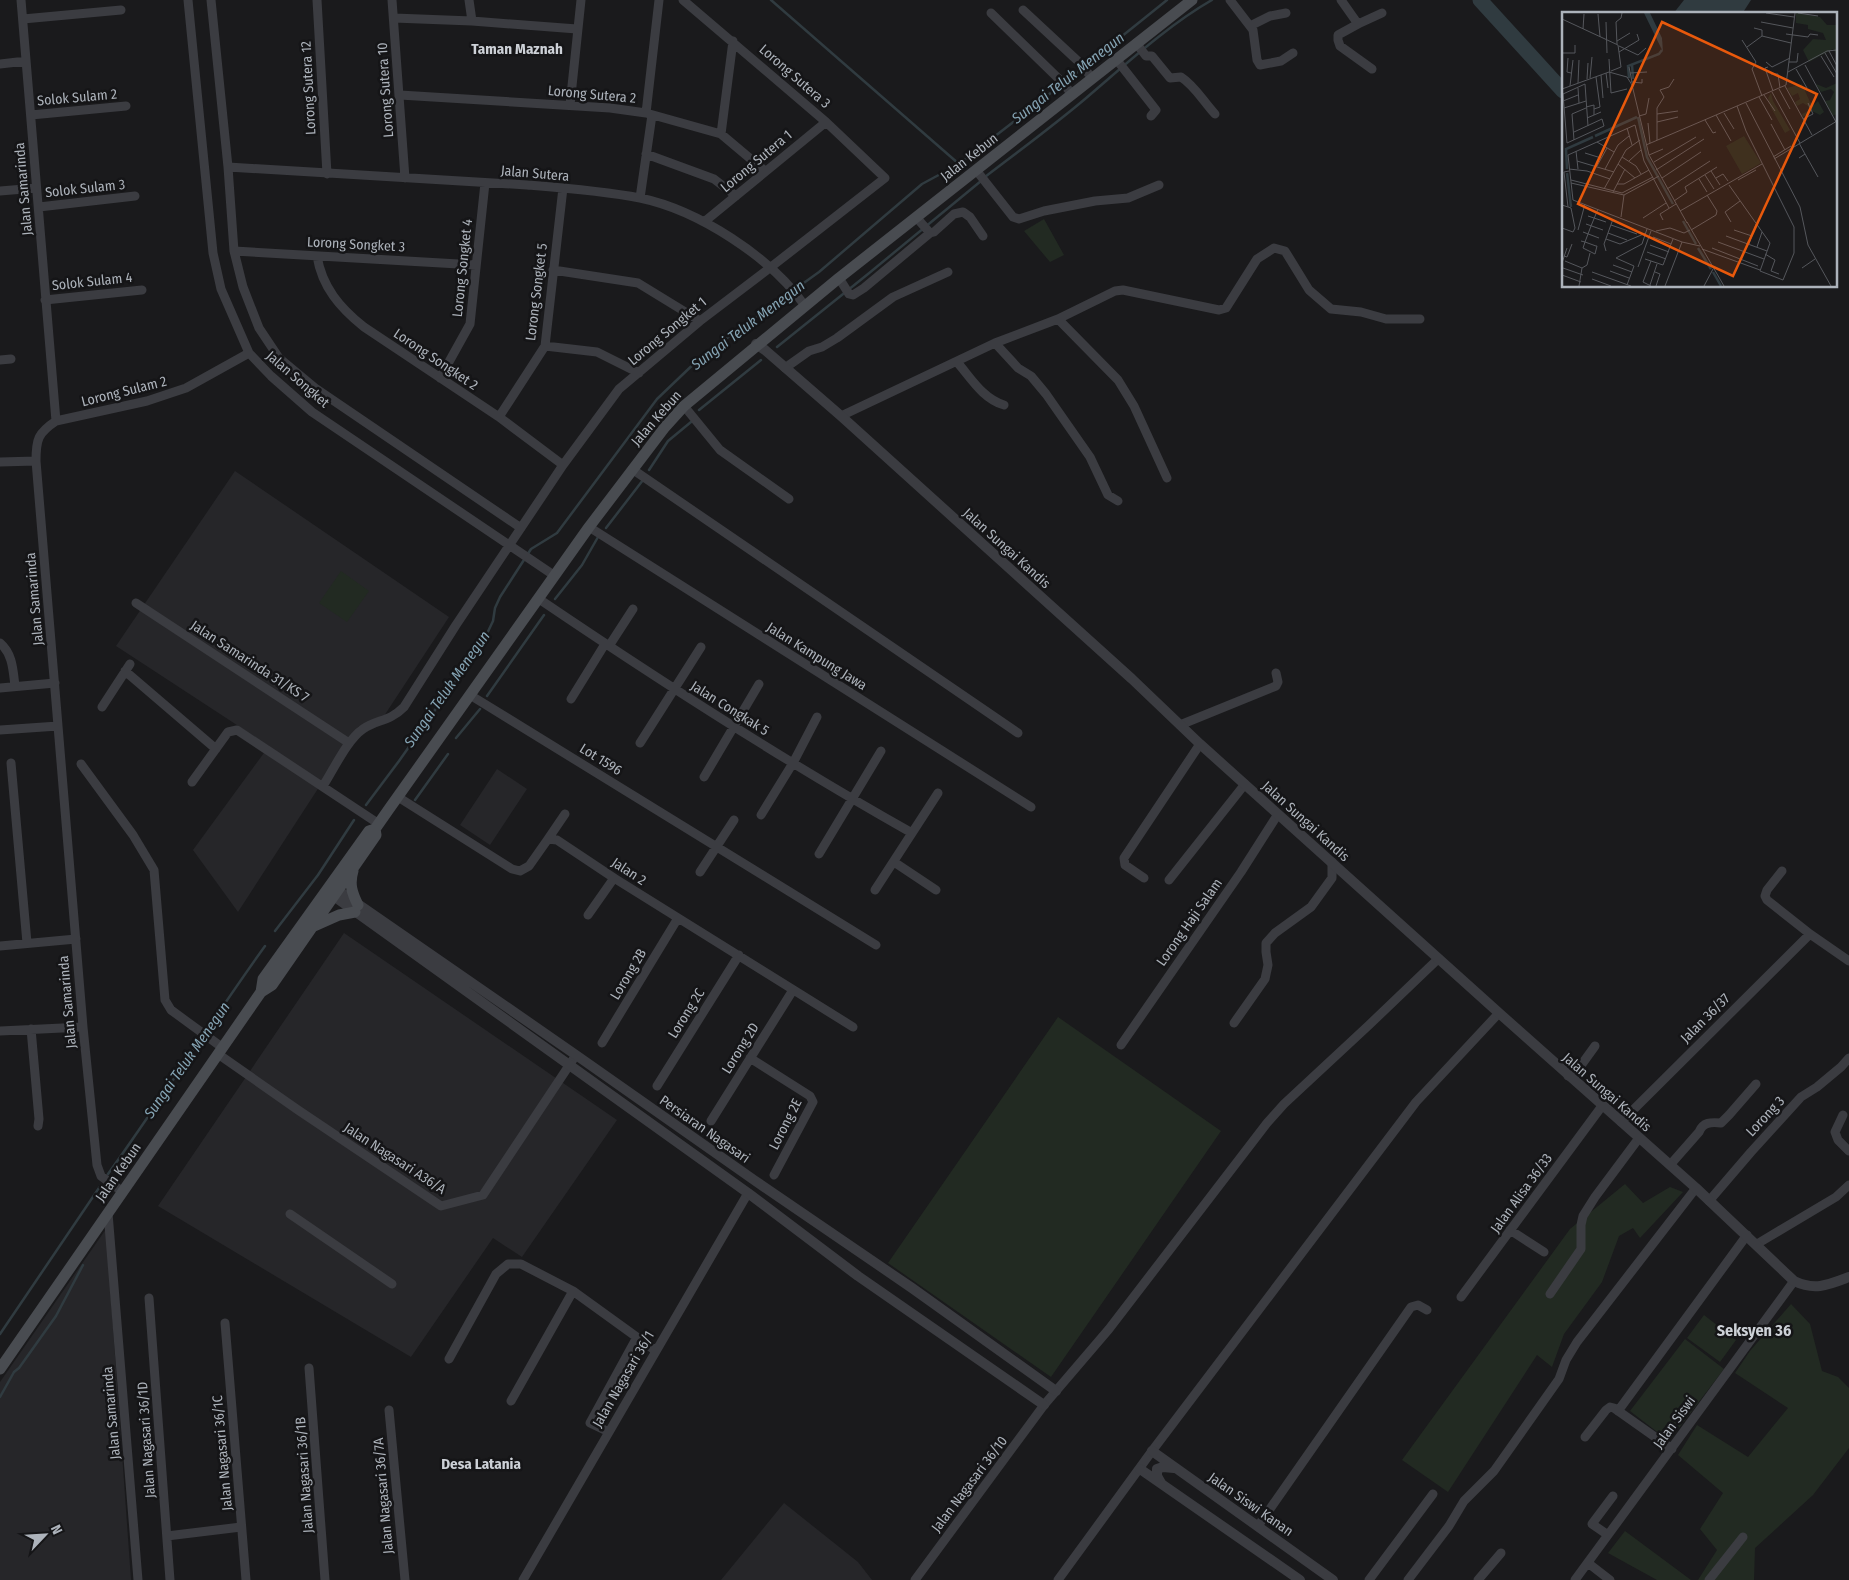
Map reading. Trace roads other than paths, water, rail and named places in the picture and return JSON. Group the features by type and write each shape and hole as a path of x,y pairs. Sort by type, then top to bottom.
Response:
{"main road":[{"name":"Jalan Kebun","path":"261,992 263,979 331,890 354,867 376,835 377,827 589,527 632,469 684,406 756,344 839,278 924,226 1072,94 1092,78 1120,64 1192,0"},
{"name":"Jalan Kebun","path":"0,1369 261,992 272,985 311,927 331,890 369,831 377,827"},
{"path":"311,927 357,908 350,882 354,867"}],"street":[{"name":"Jalan Samarinda","path":"21,0 56,421 39,435 36,461 55,683 52,726 76,939 97,1165 101,1176 123,1192"},
{"name":"Jalan Songket","path":"188,0 213,253 221,289 249,353 271,376 312,412 554,576"},
{"name":"Jalan Songket","path":"211,0 228,167 234,251 243,287 259,328 279,358 315,388 521,528"},
{"name":"Lorong Sutera 12","path":"317,0 327,174"},
{"name":"Lorong Sutera 10","path":"392,0 405,178"},
{"path":"469,0 472,21"},
{"path":"570,105 581,0"},
{"path":"640,198 646,154 659,0"},
{"path":"1230,0 1253,30 1257,60 1260,65 1280,62 1294,53"},
{"path":"1341,0 1358,24"},
{"name":"Lorong Sutera 3","path":"688,2 826,122 885,178"},
{"path":"23,19 121,10"},
{"path":"1023,10 1082,66 1092,78"},
{"path":"991,13 1072,94"},
{"path":"1250,26 1270,16 1286,13"},
{"path":"1372,69 1340,46 1338,35 1382,13"},
{"path":"394,18 472,21 577,29"},
{"path":"721,134 733,41"},
{"path":"1140,48 1146,56 1152,56 1170,78 1181,77 1190,83 1215,114"},
{"path":"0,64 26,61"},
{"path":"1120,64 1156,110 1152,116"},
{"name":"Lorong Sutera 2","path":"400,95 610,108 649,114 721,134 765,171"},
{"name":"Solok Sulam 2","path":"31,115 126,106"},
{"name":"Lorong Sutera 1","path":"704,222 826,122"},
{"path":"646,154 714,179 736,196"},
{"name":"Jalan Sutera","path":"228,167 563,188 640,198 704,222 759,257 772,267 789,285 805,306"},
{"path":"981,177 1013,217 1019,219 1044,211 1095,201 1128,198 1159,185"},
{"name":"Lorong Songket 1","path":"324,786 358,732 365,727 395,716 404,707 563,465 619,389 700,321 885,178"},
{"name":"Lorong Songket 4","path":"440,378 470,324 485,183"},
{"path":"0,191 36,188"},
{"name":"Lorong Songket 5","path":"499,417 545,346 563,188"},
{"name":"Solok Sulam 3","path":"38,207 135,196"},
{"path":"839,278 852,295 864,288 924,226 934,232 954,214 964,212 984,236"},
{"path":"842,416 996,343 1058,319 1115,291 1123,290 1220,310 1226,308 1257,259 1274,248 1285,251 1309,290 1331,308 1360,312 1386,319 1420,319"},
{"name":"Lorong Songket 3","path":"234,251 476,265"},
{"name":"Lorong Songket 2","path":"316,256 319,272 347,313 364,327 499,417 563,465"},
{"path":"553,270 638,283 700,321"},
{"path":"785,368 809,351 822,347 837,338 893,297 948,272"},
{"name":"Solok Sulam 4","path":"45,300 142,290"},
{"path":"1058,319 1118,380 1134,406 1167,478"},
{"path":"996,343 1018,368 1031,376 1046,394 1090,457 1108,495 1118,501"},
{"name":"Jalan Sungai Kandis","path":"756,344 842,416 1132,678 1200,744 1568,1076 1696,1188 1794,1281"},
{"path":"545,346 597,352 639,373"},
{"name":"Lorong Sulam 2","path":"56,421 147,401 186,388 249,353"},
{"path":"0,360 11,359"},
{"path":"957,362 987,397 995,403 1004,405"},
{"path":"684,406 720,450 788,500"},
{"path":"0,462 36,461"},
{"path":"632,469 1018,732"},
{"name":"Jalan Kampung Jawa","path":"589,527 1031,807"},
{"name":"Jalan Congkak 5","path":"539,598 673,689 852,799 912,833"},
{"name":"Jalan Samarinda 31/KS 7","path":"136,603 350,743"},
{"path":"571,699 633,609"},
{"path":"0,643 8,652 11,660 15,686"},
{"path":"640,743 701,646"},
{"path":"102,707 128,667 216,749"},
{"path":"1180,724 1276,686 1278,682 1276,673"},
{"path":"0,688 55,683"},
{"path":"704,777 758,684"},
{"name":"Lot 1596","path":"470,695 876,945"},
{"path":"761,815 793,763 818,717"},
{"path":"0,730 52,726"},
{"path":"192,782 228,732 240,731 324,786 377,827"},
{"path":"1144,878 1125,865 1124,858 1200,744"},
{"path":"819,854 882,751"},
{"path":"11,763 27,943"},
{"name":"Jalan Nagasari A36/A","path":"81,764 133,835 154,870 165,1000 171,1010 298,1110 441,1206 483,1195 576,1055"},
{"path":"1169,880 1245,784"},
{"path":"875,890 938,793"},
{"path":"398,797 487,853 520,871 529,866 565,814"},
{"name":"Lorong Haji Salam","path":"1121,1045 1241,872 1278,814"},
{"path":"700,872 734,820"},
{"name":"Jalan 2","path":"548,839 557,840 614,878 853,1027"},
{"path":"894,862 936,890"},
{"path":"1234,1022 1265,979 1268,965 1266,942 1275,933 1311,907 1332,878 1332,862"},
{"path":"1782,871 1767,890 1765,896 1767,900 1810,934 1849,960"},
{"path":"588,915 614,878"},
{"name":"Persiaran Nagasari","path":"331,890 576,1055 912,1288 1056,1391"},
{"name":"Persiaran Nagasari","path":"357,908 748,1193 858,1276 1044,1405"},
{"name":"Lorong 2B","path":"602,1043 678,918"},
{"name":"Jalan 36/37","path":"1621,1122 1810,934"},
{"path":"0,946 76,939"},
{"name":"Lorong 2C","path":"657,1086 739,955"},
{"name":"Jalan Nagasari 36/10","path":"915,1580 1044,1405 1109,1329 1278,1110 1438,959"},
{"name":"Lorong 2D","path":"711,1121 793,990"},
{"path":"1058,1580 1152,1451 1416,1102 1499,1013"},
{"path":"0,1031 83,1027"},
{"path":"32,1029 38,1126"},
{"path":"1568,1076 1582,1064 1595,1046"},
{"name":"Lorong 2E","path":"750,1058 810,1096 813,1102 774,1175"},
{"name":"Lorong 3","path":"1709,1201 1750,1152 1801,1097 1817,1087 1849,1058"},
{"path":"1670,1165 1699,1132 1701,1127 1710,1122 1721,1122 1730,1115 1756,1084"},
{"name":"Jalan Alisa 36/33","path":"1461,1297 1602,1106"},
{"path":"1843,1114 1835,1132 1838,1140 1849,1151"},
{"path":"1550,1294 1581,1249 1583,1216 1639,1138"},
{"path":"1757,1244 1836,1197 1849,1185"},
{"path":"1408,1580 1449,1526 1464,1501 1494,1471 1559,1379 1566,1360 1577,1342 1696,1188"},
{"name":"Jalan Nagasari 36/1","path":"524,1580 748,1193"},
{"name":"Jalan Samarinda","path":"108,1213 138,1580"},
{"path":"290,1214 392,1284"},
{"path":"1510,1230 1544,1252"},
{"path":"1618,1411 1747,1235"},
{"path":"449,1359 496,1274 508,1264 522,1264 573,1292 656,1351"},
{"path":"1794,1281 1807,1287 1816,1287 1849,1277"},
{"name":"Jalan Siswi","path":"1576,1580 1794,1281"},
{"path":"512,1401 573,1292"},
{"name":"Jalan Nagasari 36/1D","path":"148,1298 170,1580"},
{"path":"1258,1526 1411,1307 1418,1305 1427,1310"},
{"name":"Jalan Nagasari 36/1C","path":"225,1323 246,1580"},
{"path":"608,1432 590,1423 636,1338"},
{"name":"Jalan Nagasari 36/1B","path":"309,1368 325,1580"},
{"path":"1025,1392 1036,1393 1040,1389 1040,1384 1034,1375"},
{"path":"1585,1437 1606,1410 1610,1408 1618,1411 1672,1449"},
{"name":"Jalan Nagasari 36/7A","path":"389,1410 405,1580"},
{"name":"Jalan Siswi Kanan","path":"1152,1451 1333,1580"},
{"path":"1163,1486 1157,1476 1157,1470 1163,1466 1177,1469"},
{"path":"1140,1469 1300,1580"},
{"path":"1369,1580 1433,1494"},
{"path":"1608,1535 1592,1524 1613,1496"},
{"path":"167,1536 241,1527"},
{"path":"1709,1580 1743,1537"},
{"path":"1478,1580 1501,1553"},
{"path":"1588,1563 1610,1580"}],"waterway":[{"path":"771,0 959,164"},
{"name":"Sungai Teluk Menegun","path":"1065,82 1167,0"},
{"path":"985,177 1061,119 1179,21 1212,0"},
{"name":"Sungai Teluk Menegun","path":"1480,0 1562,90"},
{"name":"Sungai Teluk Menegun","path":"366,805 483,642 493,621 495,608 500,597 531,549 557,533 657,399 702,356 819,272 922,184 959,164 1061,85"},
{"path":"777,347 981,181"},
{"path":"699,410 761,360"},
{"path":"649,470 668,441 691,422"},
{"path":"606,528 643,480"},
{"path":"555,599 582,565 598,537"},
{"path":"487,696 544,615"},
{"path":"456,738 480,709"},
{"path":"415,800 448,754"},
{"name":"Sungai Teluk Menegun","path":"275,931 318,875 354,820"},
{"name":"Sungai Teluk Menegun","path":"108,1174 265,946"},
{"name":"Sungai Teluk Menegun","path":"0,1334 101,1185"},
{"path":"0,1397 14,1372 19,1368 56,1316 83,1265"}],"district":[{"name":"Taman Maznah","path":"517,49"},
{"name":"Seksyen 36","path":"1754,1330"},
{"name":"Desa Latania","path":"481,1464"}]}
